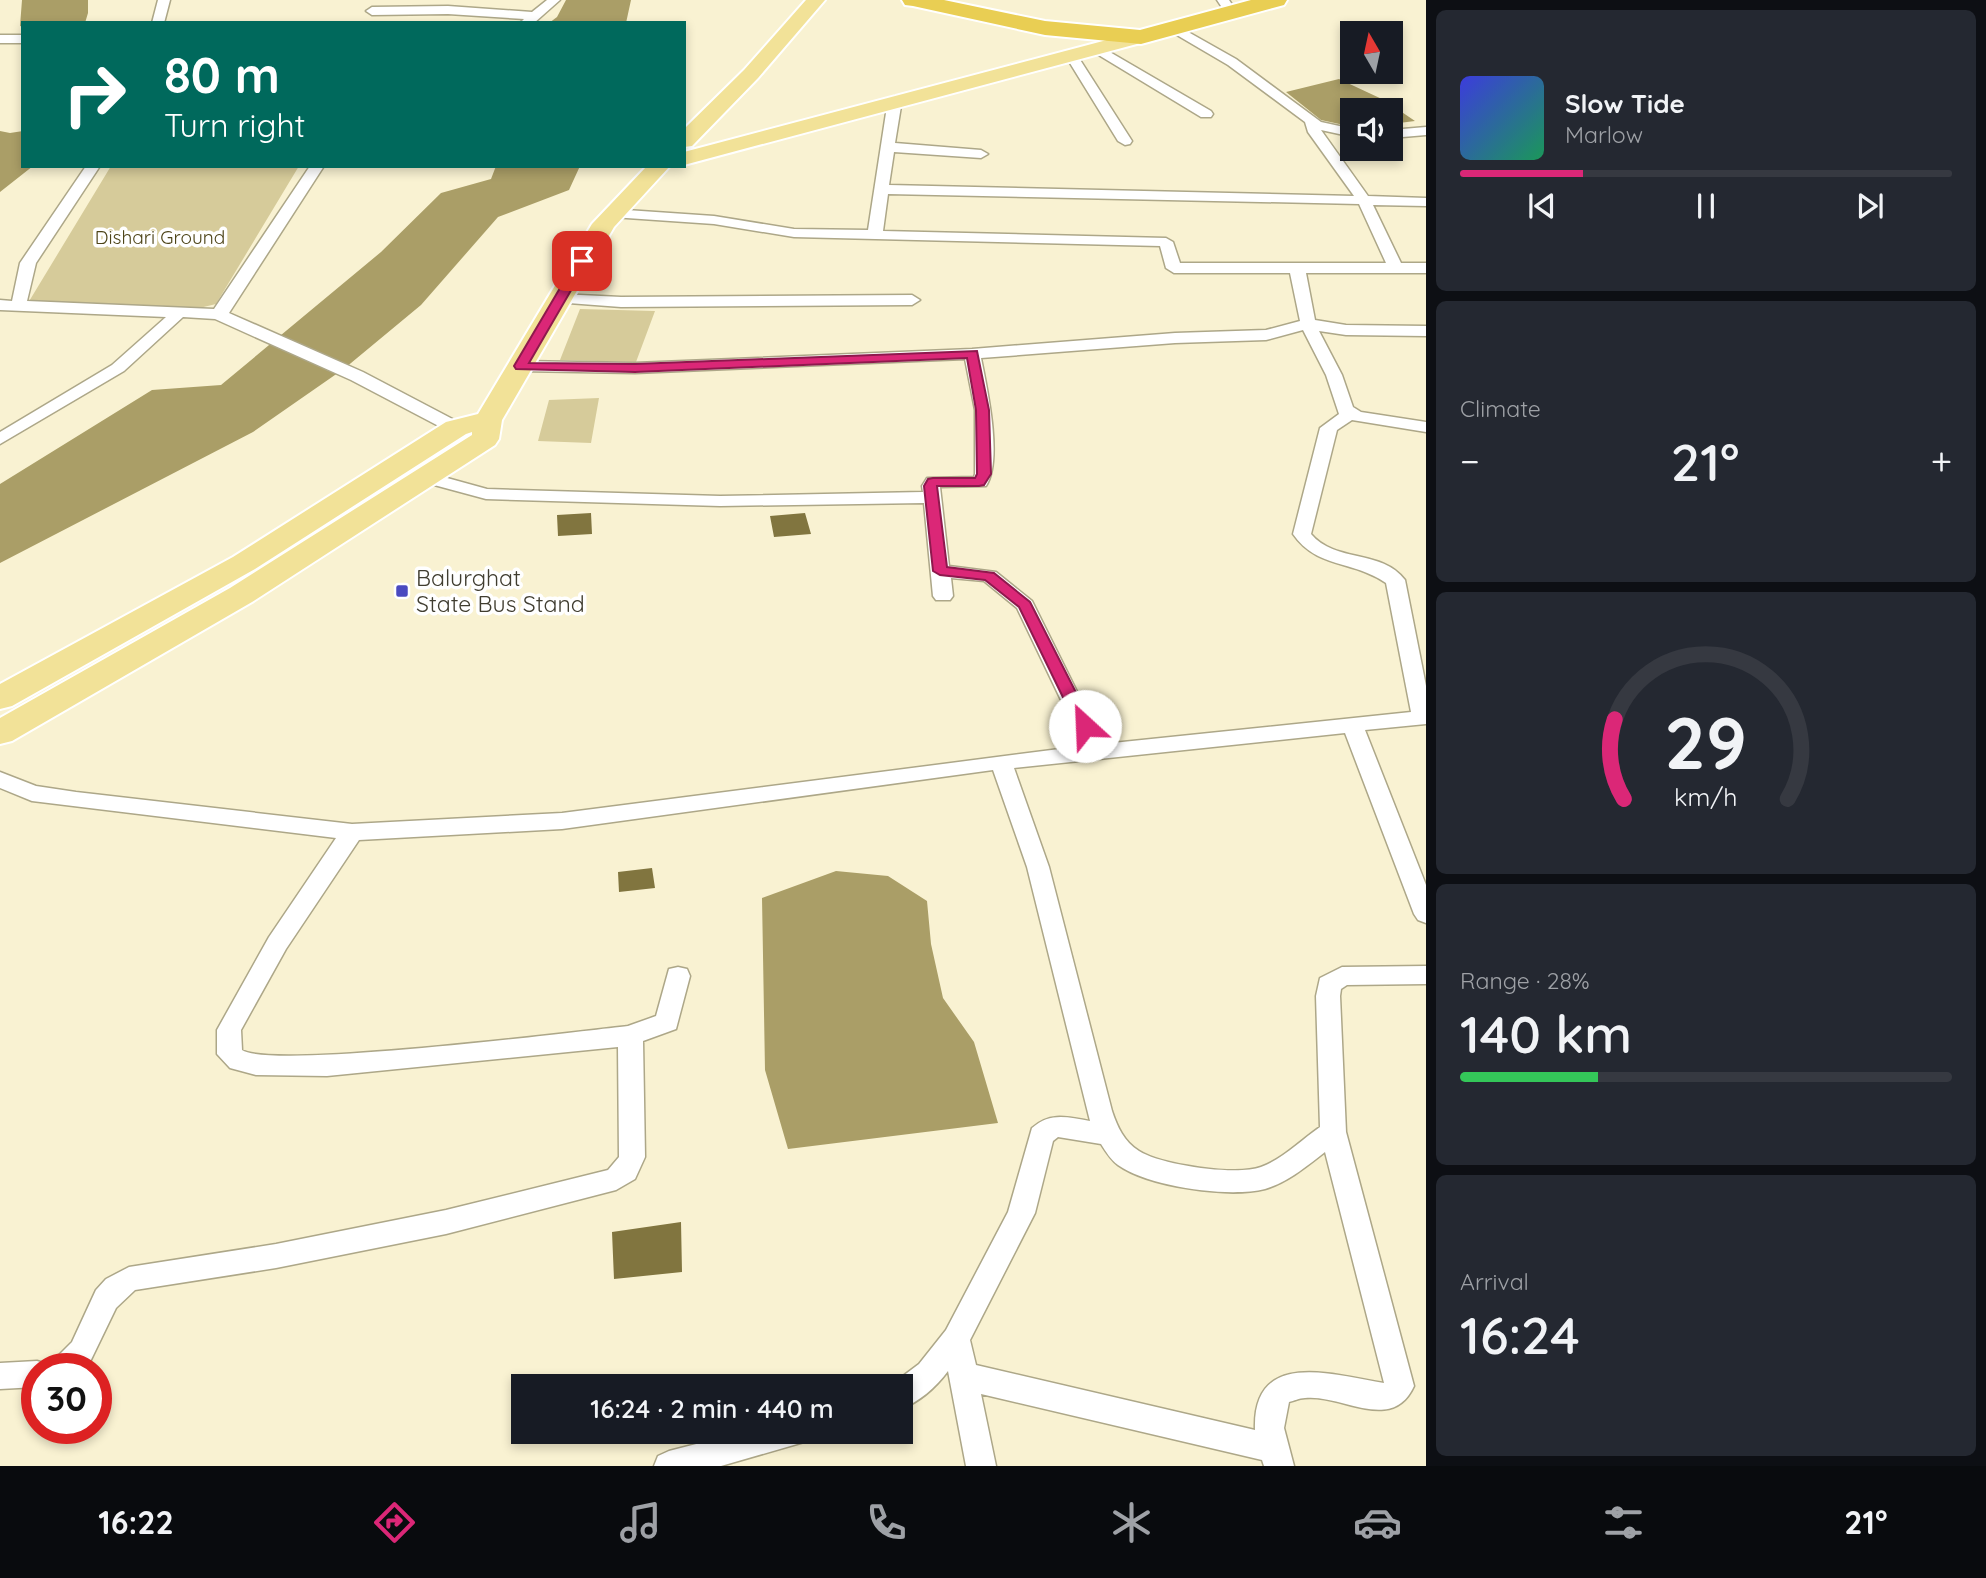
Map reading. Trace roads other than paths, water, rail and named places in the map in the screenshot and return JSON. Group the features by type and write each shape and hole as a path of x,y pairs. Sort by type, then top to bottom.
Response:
{"highway":[{"path":"913,0 991,19 1056,29 1141,37 1174,28 1227,6 1276,0"},
{"path":"1056,29 1083,52"}],"main road":[{"path":"686,139 759,65 816,0"},
{"path":"686,158 895,100 1141,37"},
{"path":"0,733 241,595 429,478 485,439 488,420 612,213 657,168"},
{"path":"0,698 244,564 456,428 488,420"}],"street":[{"path":"159,21 164,0"},
{"path":"370,11 448,10 530,20 554,0"},
{"path":"1174,28 1232,62 1311,121 1328,129 1340,130"},
{"path":"0,39 21,39"},
{"path":"1083,52 1206,114"},
{"path":"1083,52 1125,141"},
{"path":"875,235 895,100"},
{"path":"1311,121 1315,132 1364,200 1396,268"},
{"path":"1403,133 1426,131"},
{"path":"888,148 981,154"},
{"path":"19,304 28,263 92,168"},
{"path":"218,314 226,307 316,168"},
{"path":"881,189 988,194 1426,202"},
{"path":"612,213 714,220 794,233 1166,242 1174,268 1426,268"},
{"path":"1297,268 1308,324 1335,374 1343,406 1350,414 1426,427"},
{"path":"560,299 621,302 912,300"},
{"path":"0,305 218,314 357,376 456,428"},
{"path":"0,439 118,368 180,312"},
{"path":"520,366 635,368 972,354 1175,338 1266,335 1308,324 1346,330 1426,331"},
{"path":"943,596 931,486 933,482 983,480 983,410 972,354"},
{"path":"0,779 32,793 76,800 352,832 562,821 1001,762 1424,717 1395,580 1375,567 1328,557 1309,544 1302,534 1329,428 1350,414"},
{"path":"429,478 486,494 720,500 932,497"},
{"path":"940,571 989,576 1025,605 1096,751"},
{"path":"1353,726 1426,914"},
{"path":"1001,762 1038,867 1099,1111 1109,1135 1131,1160 1165,1171 1250,1180 1277,1171 1333,1132"},
{"path":"352,832 277,943 229,1030 230,1054 239,1061 256,1065 327,1066 630,1036 667,1022 678,976"},
{"path":"963,1376 1276,1457 1269,1423 1270,1403 1279,1391 1306,1384 1385,1397 1394,1393 1399,1385 1333,1132 1329,985 1342,976 1426,975"},
{"path":"82,1353 102,1302 118,1284 129,1279 276,1256 446,1222 597,1186 616,1179 626,1171 632,1157 630,1036"},
{"path":"913,1386 929,1373 956,1339 1021,1213 1041,1136 1050,1128 1058,1126 1109,1135"},
{"path":"956,1339 981,1466"},
{"path":"0,1376 21,1375"},
{"path":"669,1466 749,1444"}],"place":[{"name":"Balurghat State Bus Stand","path":"402,591"}],"park label":[{"name":"Dishari Ground","path":"160,237"}]}
